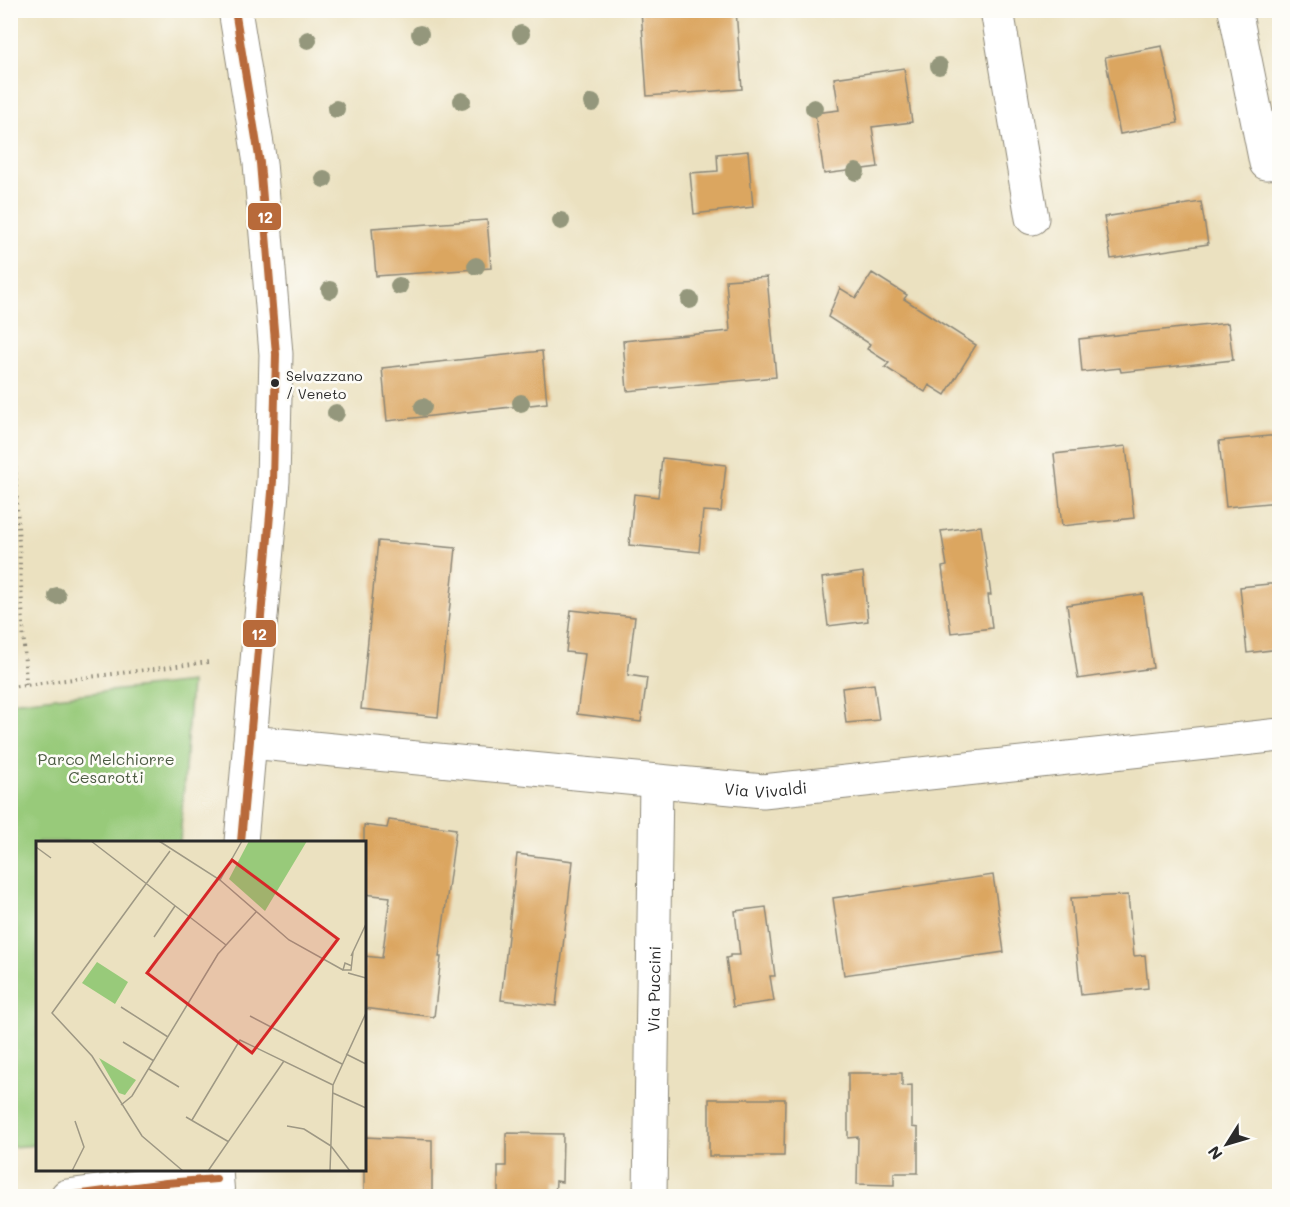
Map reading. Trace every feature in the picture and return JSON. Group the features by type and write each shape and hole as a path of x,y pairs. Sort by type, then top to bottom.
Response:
{"street":[{"path":"235,10 260,163 276,354 273,481 241,841"},
{"path":"997,10 1032,218"},
{"path":"1235,10 1273,162"},
{"name":"Via Vivaldi","path":"250,742 763,791 1280,735"},
{"name":"Via Puccini","path":"650,1197 656,781"},
{"path":"67,1197 166,1183 217,1182"}],"path":[{"path":"10,365 26,685"},
{"path":"10,687 209,662"}],"green space":[{"name":"Parco Melchiorre Cesarotti","path":"191,682 180,841 36,841 36,1145 11,1147 11,702"}],"building":[{"path":"641,10 736,10 742,89 647,96"},
{"path":"1162,46 1178,123 1120,134 1105,57"},
{"path":"904,68 912,122 872,127 878,167 824,174 815,113 839,110 834,78"},
{"path":"748,151 753,207 694,214 690,173 718,171 717,154"},
{"path":"1201,202 1208,244 1111,259 1104,217"},
{"path":"487,220 491,268 376,276 372,228"},
{"path":"872,273 907,295 904,299 976,345 945,395 929,385 925,392 885,367 889,363 867,349 870,344 828,317 840,288 856,298"},
{"path":"767,277 776,377 627,391 623,341 730,331 726,280"},
{"path":"1228,323 1233,360 1121,372 1120,368 1082,372 1079,339"},
{"path":"542,351 547,403 387,421 382,368"},
{"path":"1280,435 1280,502 1226,507 1219,441"},
{"path":"1126,446 1134,518 1062,526 1054,454"},
{"path":"662,458 726,465 721,512 703,511 699,552 629,545 634,494 658,497"},
{"path":"981,526 991,595 988,595 992,628 951,633 942,567 947,566 941,531"},
{"path":"378,541 456,548 438,717 361,709"},
{"path":"863,572 868,621 828,626 822,578"},
{"path":"1280,583 1280,649 1247,653 1240,587"},
{"path":"1143,594 1153,668 1078,679 1067,605"},
{"path":"571,610 635,617 628,675 647,678 641,722 577,714 585,654 566,652"},
{"path":"874,684 879,720 846,723 842,688"},
{"path":"389,820 456,829 439,957 441,957 434,1017 366,1008 366,956 382,958 390,897 366,894 364,825 387,828"},
{"path":"517,854 573,861 556,1006 501,1000"},
{"path":"993,875 1004,952 844,975 833,898"},
{"path":"1128,895 1134,956 1145,955 1148,988 1081,995 1071,898"},
{"path":"766,907 775,976 770,976 774,1001 733,1007 726,958 730,955 740,955 735,911"},
{"path":"848,1073 902,1073 902,1086 912,1085 912,1127 918,1128 918,1173 894,1173 894,1185 857,1184 858,1137 848,1138"},
{"path":"709,1099 785,1099 784,1156 709,1156"},
{"path":"506,1133 563,1134 562,1182 556,1181 555,1197 498,1197 498,1166 506,1166"},
{"path":"366,1137 432,1140 432,1197 364,1197"}],"transit line":[{"name":"12","path":"235,10 260,163 276,354 273,481 241,841"},
{"name":"12","path":"67,1196 216,1179"}],"place":[{"name":"Selvazzano / Veneto","path":"275,383"}]}
